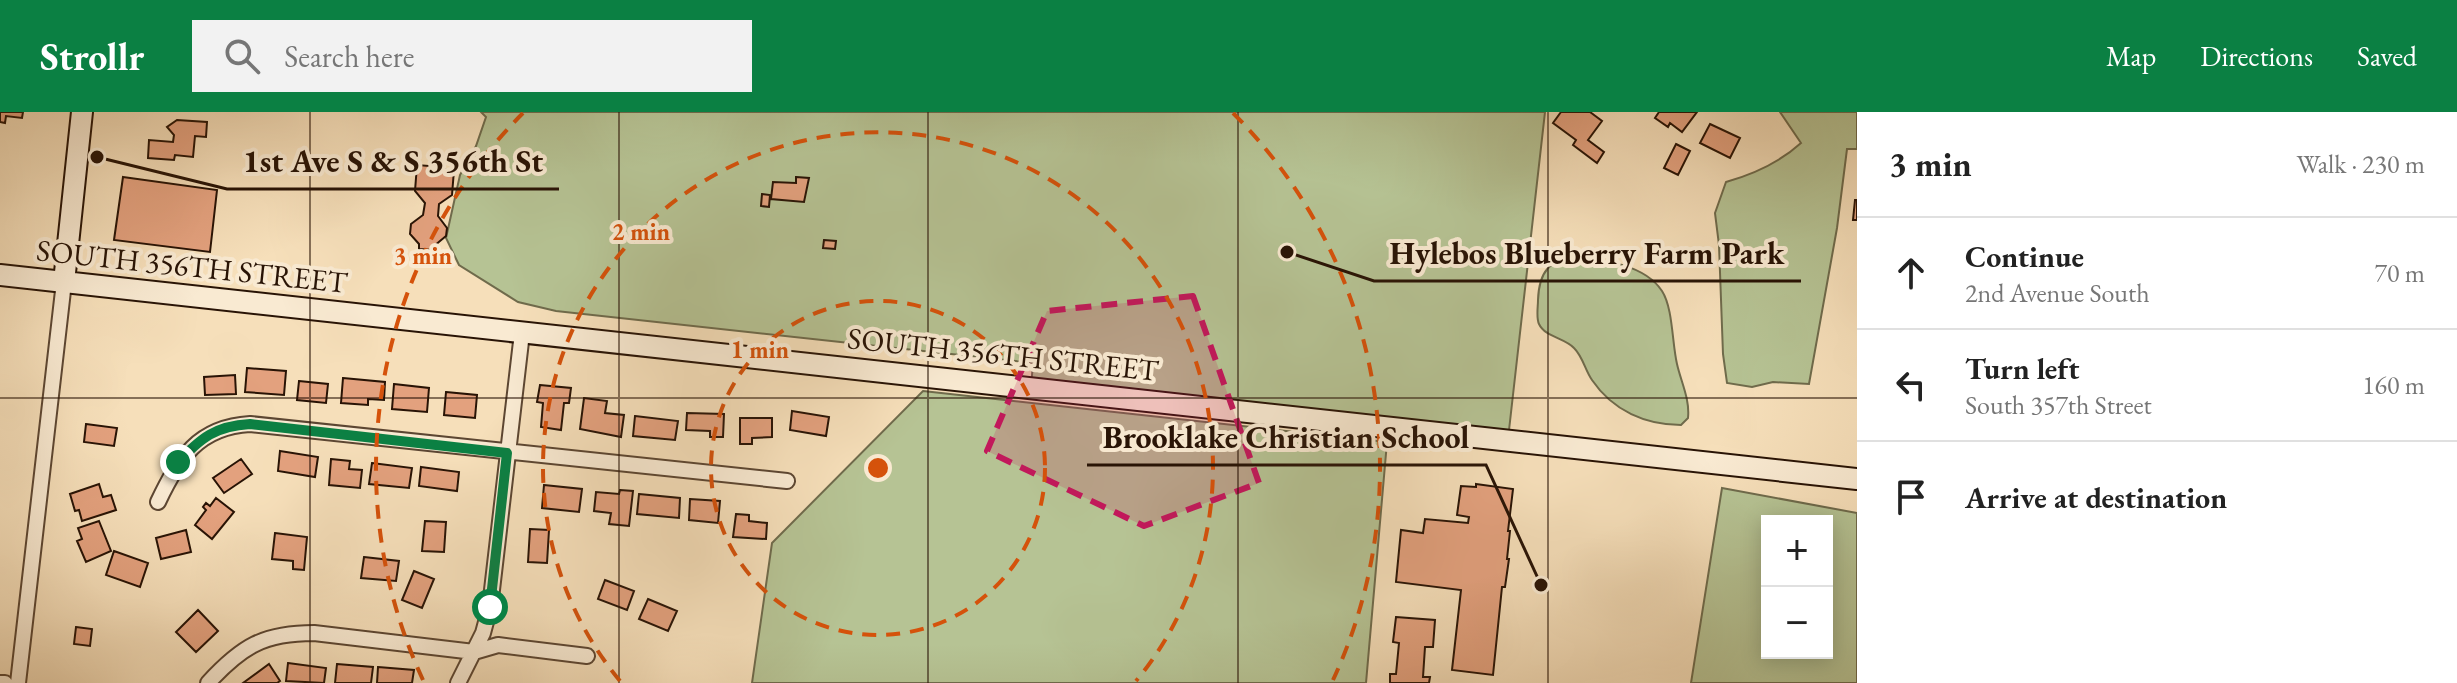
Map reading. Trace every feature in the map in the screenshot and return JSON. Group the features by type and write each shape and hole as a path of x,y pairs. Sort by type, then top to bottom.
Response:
{"main road":[{"path":"64,282 82,112"},
{"name":"SOUTH 356TH STREET","path":"0,275 1857,479"}],"street":[{"path":"18,683 64,282"},
{"path":"458,683 487,623 490,607 522,333"},
{"path":"158,502 178,462 200,439 231,425 250,424 787,481"},
{"path":"208,683 249,647 269,637 290,633 314,633 474,652 498,645 587,656"}],"highlighted area":[{"path":"1193,296 1259,483 1144,526 987,451 1047,311"}],"green space":[{"path":"481,112 1545,112 1508,439 1031,387 1033,363 556,311 518,302 459,265 446,238 460,175 476,146 486,117"},
{"path":"1780,112 1857,112 1857,149 1847,149 1837,228 1809,384 1773,382 1752,387 1727,383 1715,213 1726,182 1766,167 1801,143"},
{"path":"1578,257 1612,262 1635,270 1655,282 1662,291 1688,404 1688,418 1681,425 1643,419 1620,408 1600,391 1574,348 1546,332 1539,324 1539,290 1543,275 1553,264"},
{"path":"923,391 1387,442 1366,683 752,683 772,543"},
{"path":"1722,488 1857,513 1857,683 1691,683"}],"building":[{"path":"0,112 23,112 22,118 6,116 5,123 0,122"},
{"path":"1561,112 1590,112 1602,121 1588,140 1604,152 1597,163 1573,145 1576,140 1553,123"},
{"path":"1659,112 1697,112 1682,132 1670,123 1668,127 1655,118"},
{"path":"177,120 207,122 206,137 195,136 193,157 175,155 174,160 148,158 149,140 173,142 174,135 167,127"},
{"path":"1710,124 1740,138 1730,158 1700,143"},
{"path":"1676,144 1690,151 1678,175 1664,168"},
{"path":"429,163 444,164 443,169 454,170 452,195 439,204 438,216 447,228 446,236 433,250 419,249 419,244 410,234 411,224 423,215 425,203 415,191 417,165 429,166"},
{"path":"123,177 217,190 210,252 114,240"},
{"path":"796,177 809,178 804,202 771,199 773,182 796,183"},
{"path":"762,194 770,195 769,207 761,206"},
{"path":"1855,200 1857,220 1853,220"},
{"path":"824,240 836,241 835,249 823,248"},
{"path":"247,368 286,371 284,395 245,392"},
{"path":"235,375 236,394 205,395 204,377"},
{"path":"343,378 385,382 384,400 368,399 368,405 341,403"},
{"path":"299,381 328,384 326,403 297,400"},
{"path":"394,384 429,388 427,412 392,409"},
{"path":"540,385 571,388 569,403 564,403 561,430 541,427 543,403 537,402"},
{"path":"446,392 477,395 475,418 444,415"},
{"path":"584,398 607,401 605,413 624,415 621,437 580,429"},
{"path":"792,411 829,417 826,436 790,430"},
{"path":"687,413 724,414 723,437 710,437 710,431 686,430"},
{"path":"635,416 678,421 675,440 633,436"},
{"path":"740,418 772,418 772,437 752,438 752,444 740,444"},
{"path":"86,424 117,428 114,446 84,442"},
{"path":"280,451 318,457 315,477 278,471"},
{"path":"241,459 252,474 224,493 213,478"},
{"path":"331,459 350,461 349,469 362,470 360,488 329,485"},
{"path":"372,463 412,468 409,488 369,484"},
{"path":"421,467 459,472 457,491 419,486"},
{"path":"99,484 103,497 111,495 116,510 82,521 70,494"},
{"path":"1476,484 1513,489 1508,531 1509,559 1505,587 1502,587 1493,675 1452,670 1461,590 1396,582 1401,530 1423,533 1425,519 1468,523 1469,517 1457,515 1461,486 1476,487"},
{"path":"544,485 582,489 579,512 542,508"},
{"path":"620,490 633,491 629,526 609,524 611,513 594,511 596,492 619,494"},
{"path":"639,494 680,498 679,518 637,514"},
{"path":"216,498 234,512 212,539 195,525 206,510 203,507 206,503 210,506"},
{"path":"690,499 720,501 718,523 689,520"},
{"path":"736,514 749,515 749,521 767,523 766,539 733,537"},
{"path":"99,521 111,551 86,562 77,541 82,539 78,528"},
{"path":"425,521 446,522 444,552 422,551"},
{"path":"530,529 549,530 547,563 528,562"},
{"path":"186,530 191,552 161,559 156,538"},
{"path":"275,533 307,537 304,570 293,569 293,561 272,559"},
{"path":"114,551 148,563 140,587 106,575"},
{"path":"364,557 399,561 396,581 361,578"},
{"path":"414,571 434,579 422,608 402,600"},
{"path":"605,580 634,591 627,610 598,599"},
{"path":"648,599 677,611 668,631 639,619"},
{"path":"198,610 218,631 196,652 176,632"},
{"path":"1396,617 1435,620 1433,647 1425,647 1423,677 1430,677 1429,683 1390,683 1390,674 1396,674 1399,643 1393,642"},
{"path":"76,627 92,629 90,646 74,644"},
{"path":"288,663 326,668 324,683 286,681"},
{"path":"269,664 280,681 243,683"},
{"path":"337,664 373,667 371,683 335,683"},
{"path":"378,667 414,670 412,683 377,683"}],"place":[{"name":"1st Ave S & S 356th St","path":"97,157"},
{"name":"Hylebos Blueberry Farm Park","path":"1287,252"},
{"name":"Brooklake Christian School","path":"1541,585"}],"route":[{"path":"178,462 200,439 231,425 250,424 507,453 490,607"}]}
